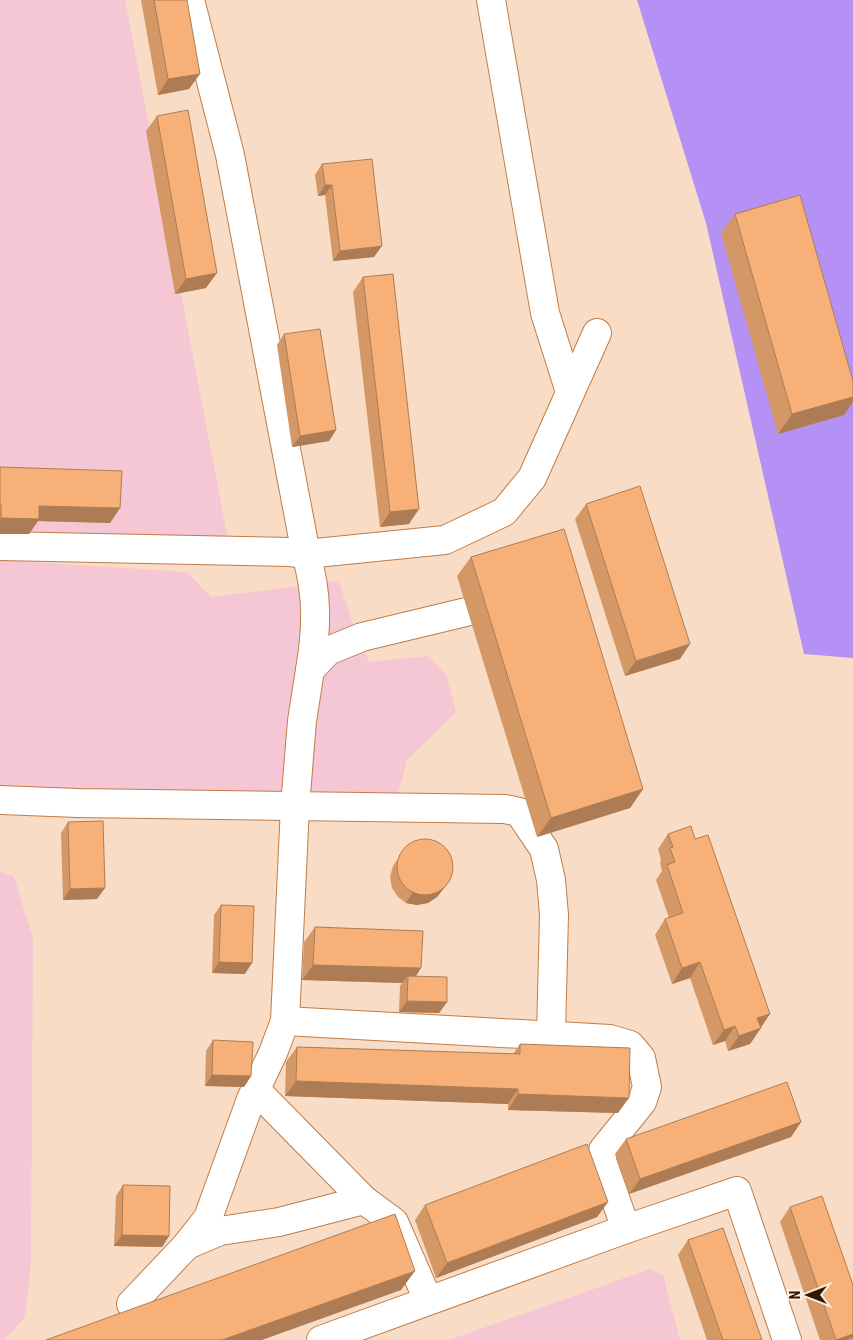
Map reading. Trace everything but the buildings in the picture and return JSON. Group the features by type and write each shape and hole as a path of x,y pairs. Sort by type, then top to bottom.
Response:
{"lane":[{"path":"131,1304 186,1246 208,1218 255,1089 273,1053 285,1020 302,721 316,636 312,574 306,554 230,155 190,0"},
{"path":"491,0 545,313 570,392"},
{"path":"0,546 290,552 306,554 445,540 504,512 532,478 597,333"},
{"path":"310,670 328,651 362,637 466,612"},
{"path":"0,817 0,800 78,803 505,809 519,812 544,849 551,880 554,916 551,1035"},
{"path":"285,1020 610,1039 630,1045 641,1058 646,1087 642,1102 603,1150 602,1161 626,1229"},
{"path":"255,1089 364,1200 394,1222 428,1300"},
{"path":"321,1340 626,1229 737,1191 787,1340"},
{"path":"186,1246 220,1231 280,1222 364,1200"}],"shaded area":[{"path":"0,0 125,0 228,540 0,534"},
{"path":"637,0 853,0 853,658 804,654 706,223"},
{"path":"0,560 187,572 211,597 339,581 353,625 369,662 427,656 446,674 456,712 407,760 397,798 0,787"},
{"path":"0,872 14,877 33,938 31,1262 25,1317 4,1340 0,1340"},
{"path":"650,1269 663,1275 680,1340 449,1340"}]}
